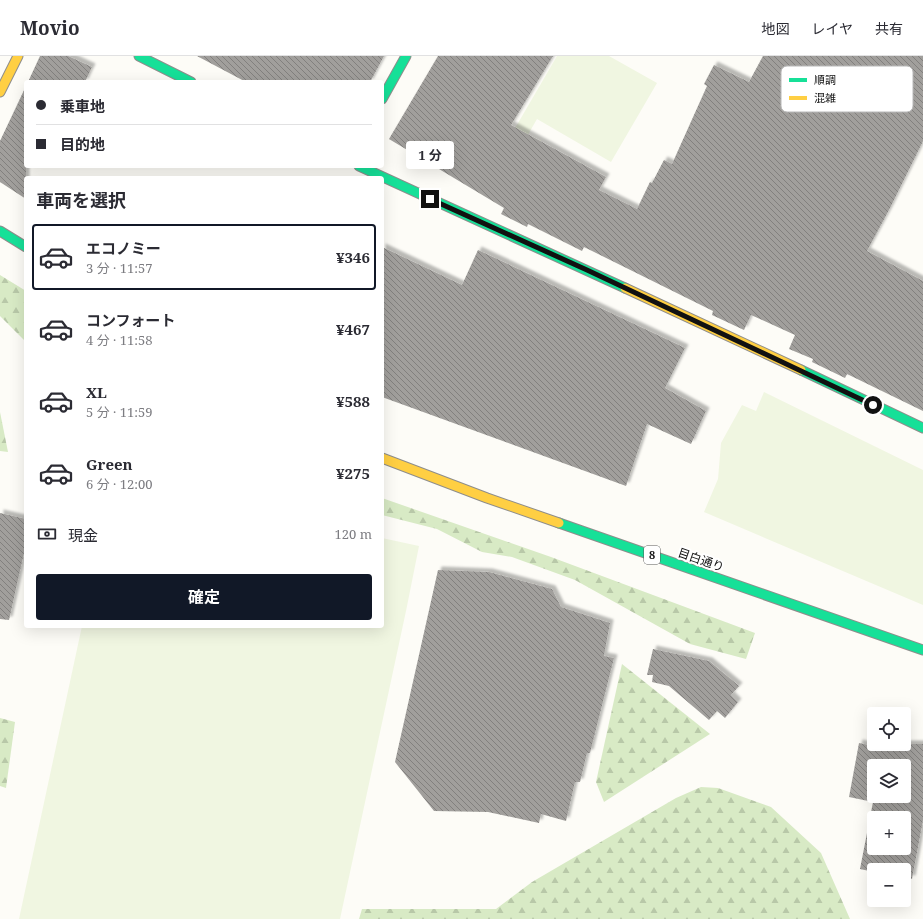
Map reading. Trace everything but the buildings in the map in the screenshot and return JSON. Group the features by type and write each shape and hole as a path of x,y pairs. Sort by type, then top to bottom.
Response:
{"street":[{"path":"0,92 18,56"},
{"path":"139,56 187,80"},
{"path":"384,95 406,56"},
{"path":"363,168 381,176"},
{"path":"384,177 601,277 923,428"},
{"path":"0,230 24,246"},
{"name":"目白通り","path":"384,459 487,498 923,650"}],"green space":[{"path":"557,56 609,56 657,83 611,162 537,119 491,199 478,192"},
{"path":"0,275 24,290 24,340 0,316"},
{"path":"764,392 923,470 923,605 704,512 718,479 721,443 742,405 756,411"},
{"path":"0,412 8,452 0,451"},
{"path":"384,499 551,557 755,633 746,659 690,644 575,580 512,557 482,552 437,529 384,516"},
{"path":"384,538 419,546 340,919 19,919 82,628 384,628"},
{"path":"622,664 710,734 604,802 596,782"},
{"path":"0,718 15,722 6,788 0,786"},
{"path":"701,787 718,788 771,807 821,853 850,919 359,919 362,909 496,909 532,882 676,798"}],"traffic: fast":[{"path":"139,56 187,80"},
{"path":"384,95 406,56"},
{"path":"363,168 381,176"},
{"path":"384,177 625,288"},
{"path":"0,231 24,246"},
{"path":"801,370 923,428"},
{"path":"559,523 923,650"}],"traffic: slow":[{"path":"0,92 18,56"},
{"path":"625,288 801,370"},
{"path":"384,459 487,498 559,523"}],"route":[{"path":"430,199 587,270 873,405"}]}
